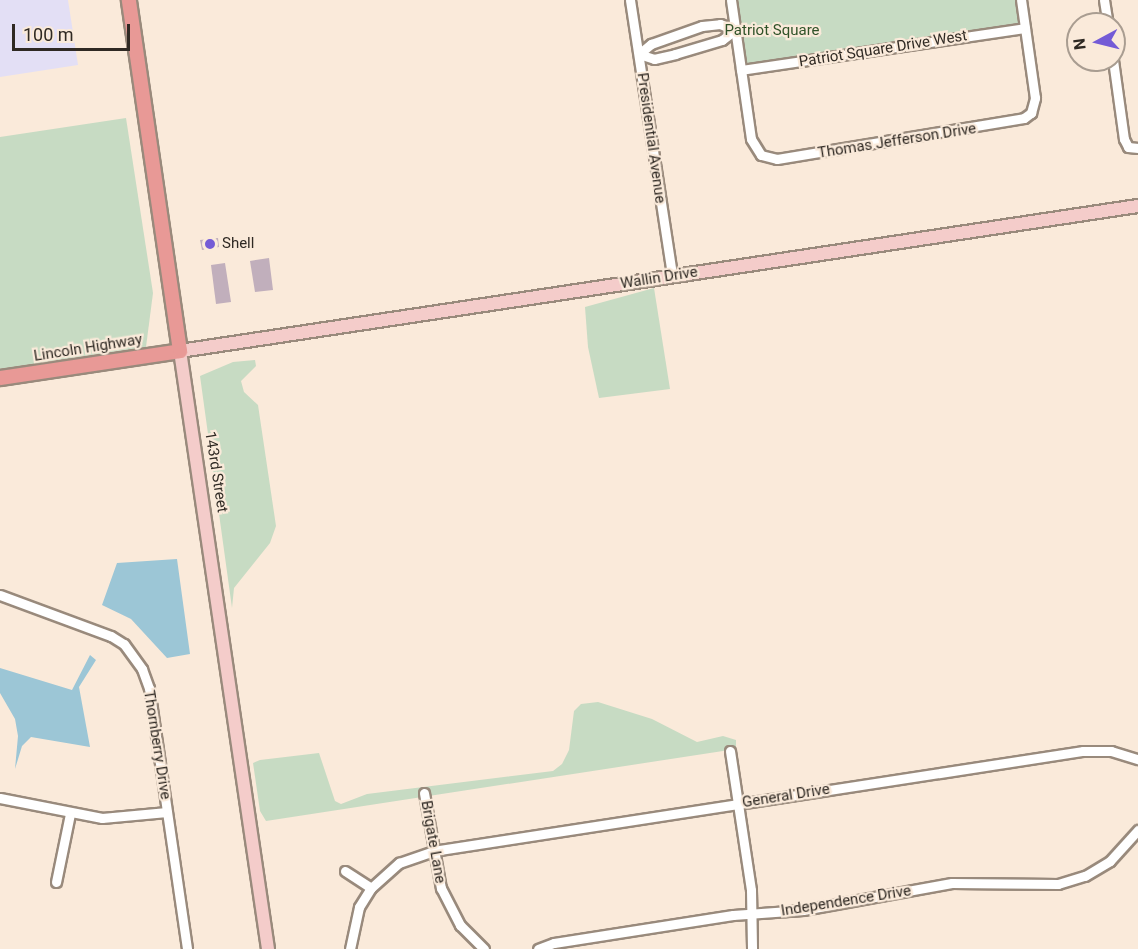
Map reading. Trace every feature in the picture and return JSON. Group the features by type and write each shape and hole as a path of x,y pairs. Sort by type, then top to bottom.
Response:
{"main road":[{"name":"143rd Street","path":"129,0 268,949"},
{"name":"Wallin Drive","path":"180,351 1138,206"},
{"name":"Lincoln Highway","path":"0,378 180,351"}],"street":[{"name":"Presidential Avenue","path":"630,0 672,276"},
{"path":"731,0 741,70"},
{"path":"1021,0 1025,28"},
{"path":"639,54 651,44 702,26 720,24 735,30"},
{"name":"Patriot Square Drive West","path":"741,70 1025,28"},
{"name":"Thomas Jefferson Drive","path":"741,70 751,139 761,154 777,159 1014,123 1031,113 1035,98 1025,28"},
{"path":"639,54 654,59 675,54 722,40 735,30"},
{"path":"1115,72 1124,139 1128,147 1138,148"},
{"name":"Thornberry Drive","path":"0,596 111,636 134,657 149,688 187,949"},
{"path":"730,751 752,915 752,949"},
{"name":"General Drive","path":"371,888 399,863 433,850 1083,751 1111,751 1138,759"},
{"name":"Brigate Lane","path":"424,793 433,850 449,908 484,949"},
{"path":"0,798 70,814 102,818 167,812"},
{"path":"56,882 70,814"},
{"name":"Independence Drive","path":"538,949 554,942 752,915 952,884 1058,884 1085,876 1110,861 1138,830"},
{"path":"345,871 371,888 359,908 350,949"}],"shaded area":[{"path":"0,0 68,0 78,65 0,77"}],"green space":[{"name":"Patriot Square","path":"734,0 1015,0 1019,25 743,66"},
{"path":"126,118 153,293 146,347 0,369 0,137"},
{"path":"654,288 670,389 599,398 588,347 585,307"},
{"path":"255,360 256,366 241,381 244,392 258,405 276,526 270,543 234,588 232,608 200,376 233,362"},
{"path":"598,702 652,719 697,742 723,736 736,740 736,749 266,821 260,811 253,763 260,760 319,753 335,801 341,804 367,794 553,771 562,764 569,750 574,711 581,704"}],"water":[{"path":"177,559 190,654 167,658 131,619 102,605 117,563"},
{"path":"90,655 96,660 79,687 90,747 31,737 22,746 15,769 18,736 15,719 0,693 0,668 72,690"}],"building":[{"name":"Shell","path":"218,238 219,247 202,250 200,240"},
{"name":"Shell","path":"269,258 273,290 255,292 250,261"},
{"name":"Shell","path":"225,263 231,302 216,304 211,265"}],"place":[{"name":"Shell","path":"210,244"}]}
